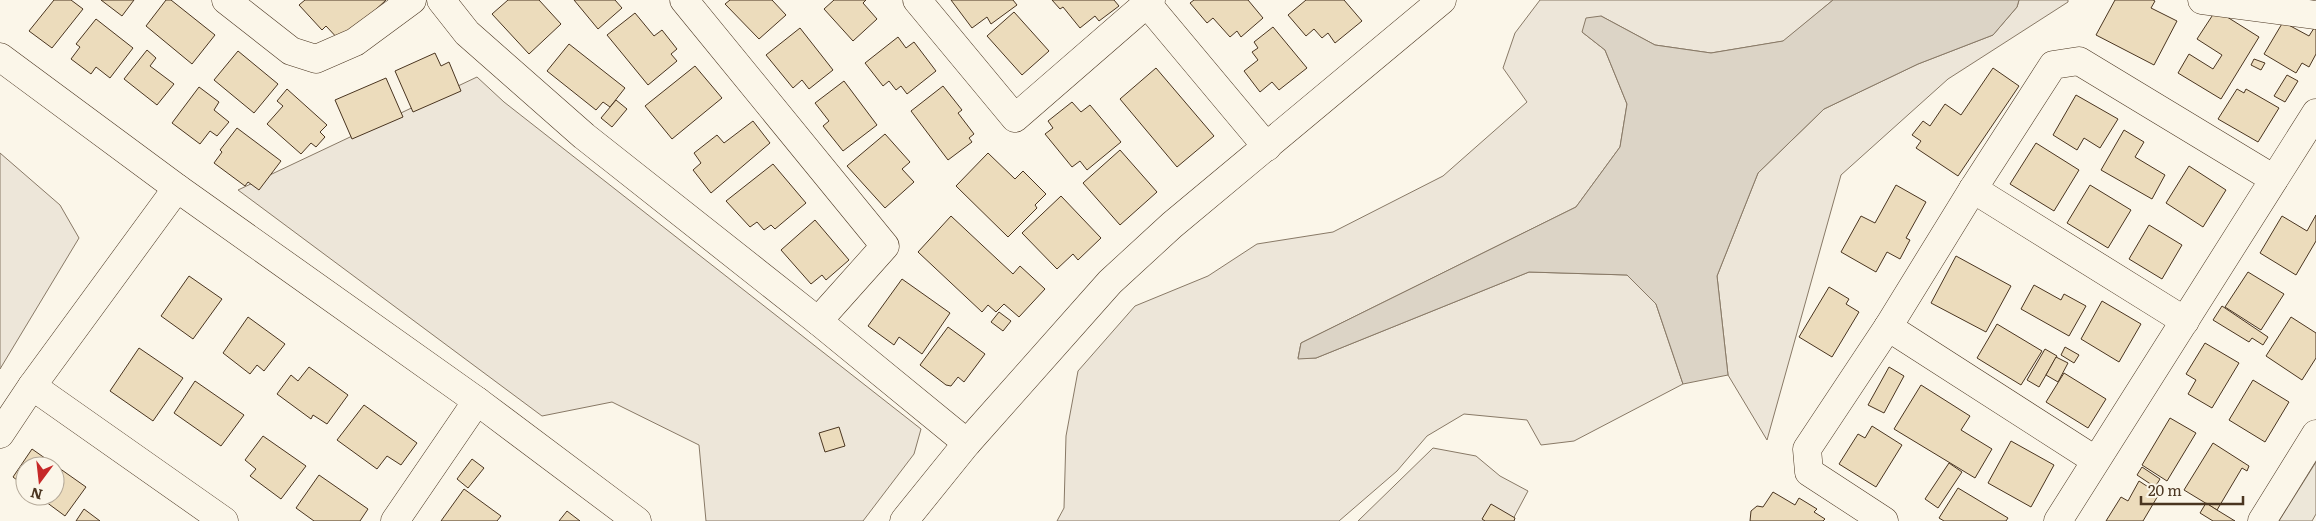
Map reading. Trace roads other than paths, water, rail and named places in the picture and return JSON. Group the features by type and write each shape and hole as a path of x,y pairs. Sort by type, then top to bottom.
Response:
{"street":[{"path":"226,0 291,51 316,59 355,42 412,0"},
{"path":"441,0 467,33 584,136 818,321 967,443"},
{"path":"684,0 885,246 818,321"},
{"path":"917,0 1015,118 1147,1 1267,147"},
{"path":"904,521 967,443 1110,282 1172,225 1442,0"},
{"path":"2202,0 2316,15"},
{"path":"0,57 178,188 477,401 637,521"},
{"path":"1873,518 1808,472 1807,449 1888,327 1973,189 2053,65 2079,61 2274,179"},
{"path":"2058,521 2316,113"},
{"path":"0,434 32,386 178,188"},
{"path":"1973,189 2185,321"},
{"path":"1888,327 2095,460"},
{"path":"32,386 224,521"},
{"path":"395,521 477,401"},
{"path":"2262,521 2316,434"}]}
